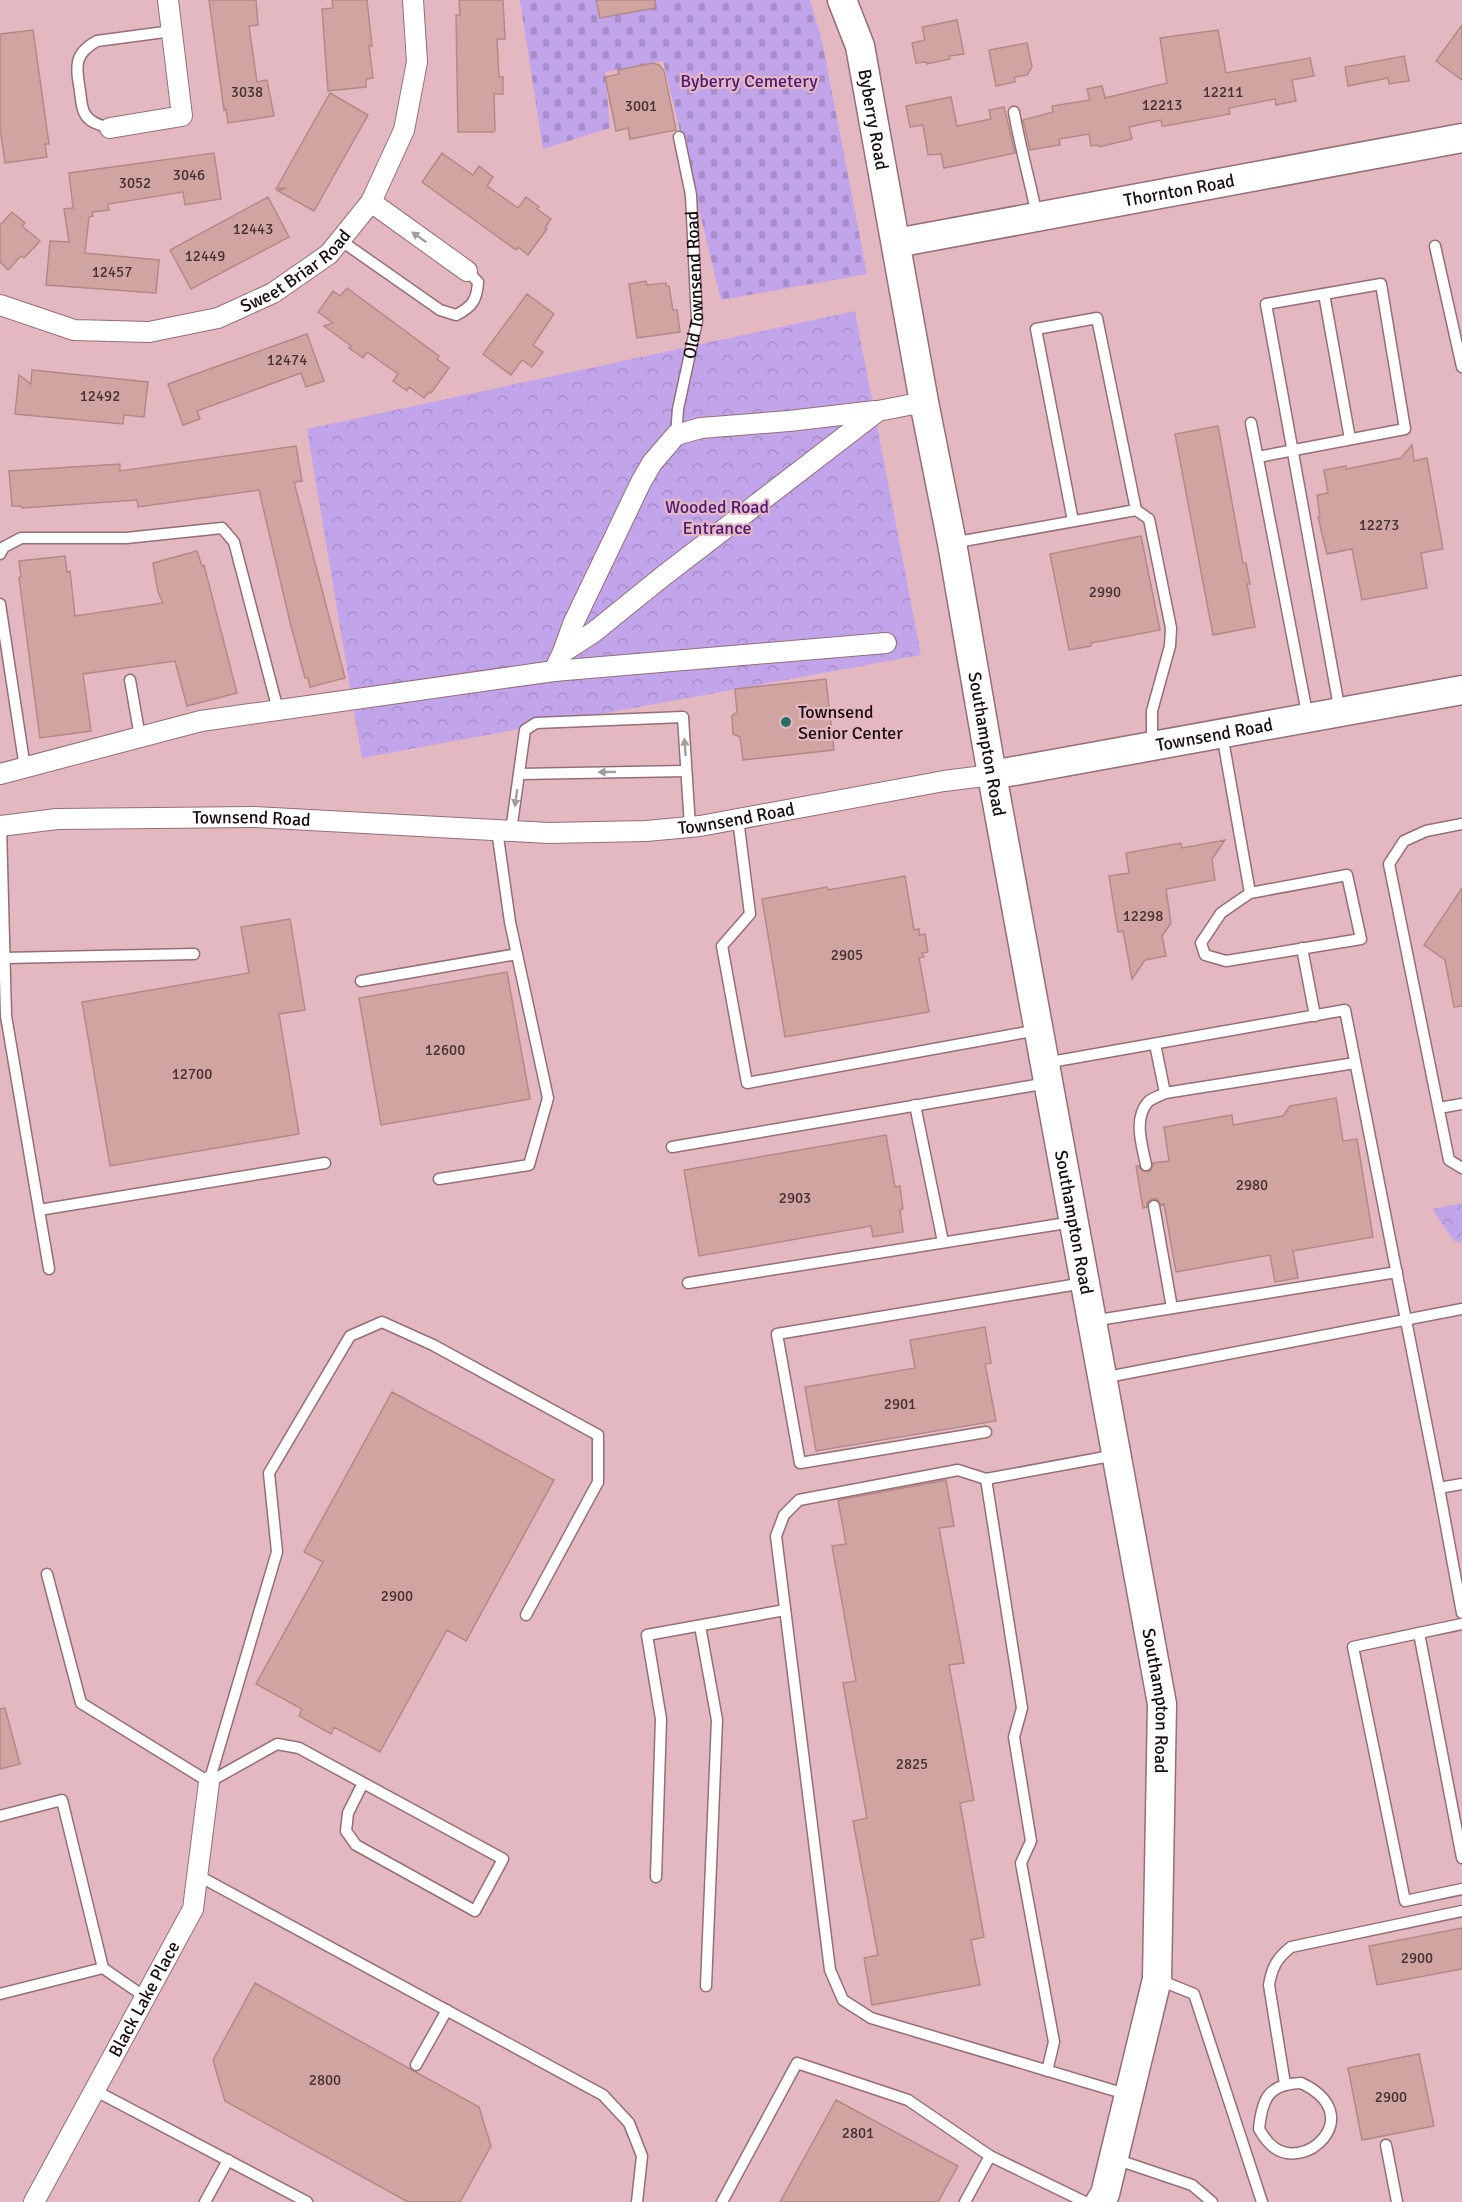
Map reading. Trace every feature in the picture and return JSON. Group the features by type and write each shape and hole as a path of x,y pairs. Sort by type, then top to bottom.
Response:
{"street":[{"path":"110,128 182,116 168,0"},
{"name":"Sweet Briar Road","path":"0,305 74,330 149,332 218,318 273,293 329,254 371,202 404,130 417,62 413,0"},
{"name":"Byberry Road","path":"842,0 860,46 896,243"},
{"name":"Thornton Road","path":"896,243 1462,138"},
{"path":"371,202 467,271"},
{"name":"Southampton Road","path":"896,243 1162,1704 1157,1979 1105,2194 1100,2202"},
{"path":"554,671 573,624 640,482 652,463 676,435 701,428 878,411 924,402"},
{"path":"563,652 594,632 878,411"},
{"path":"0,774 201,721 554,671 886,643"},
{"name":"Townsend Road","path":"0,826 57,819 254,817 549,833 690,827 944,781 992,775 1152,747 1462,690"},
{"name":"Black Lake Place","path":"34,2202 193,1909 209,1782"}],"lane":[{"path":"110,128 95,124 86,115 76,67 80,54 87,46 97,41 172,31"},
{"path":"1014,112 1020,148 1037,216"},
{"name":"Old Townsend Road","path":"676,435 678,408 697,321 691,195 679,137"},
{"path":"340,240 440,310 456,315 468,309 477,297 478,282 467,271"},
{"path":"1435,246 1462,368"},
{"path":"1257,457 1292,449 1405,429 1381,284 1266,304 1292,449 1340,712"},
{"path":"1324,294 1350,439"},
{"path":"1073,520 1036,328 1097,318 1136,510"},
{"path":"1251,423 1308,718"},
{"path":"952,543 1136,510 1149,519 1171,628 1170,646 1152,711 1152,747"},
{"path":"0,554 4,547 21,538 126,538 222,528 234,542 278,710"},
{"path":"0,604 25,768"},
{"path":"130,680 140,737"},
{"path":"439,1179 529,1165 548,1098 510,922 504,831 519,774 525,730 536,723 683,717 690,827"},
{"path":"1222,734 1251,893"},
{"path":"519,774 687,771"},
{"path":"738,819 750,914 722,946 747,1083 1038,1030"},
{"path":"1462,824 1426,831 1404,841 1389,864 1449,1160 1462,1168"},
{"path":"0,826 6,1016 49,1269"},
{"path":"1347,875 1361,939 1226,961 1205,955 1201,943 1221,913 1251,893 1347,875"},
{"path":"1302,948 1316,1016"},
{"path":"4,958 194,954"},
{"path":"362,981 517,954"},
{"path":"672,1147 915,1105 1155,1044 1345,1010 1462,1612"},
{"path":"1155,1044 1165,1093"},
{"path":"1146,1165 1140,1131 1140,1115 1149,1101 1165,1093 1355,1063"},
{"path":"1439,1108 1462,1104"},
{"path":"915,1105 943,1242"},
{"path":"39,1210 325,1163"},
{"path":"1154,1206 1172,1308"},
{"path":"688,1282 1074,1222"},
{"path":"1092,1321 1397,1272"},
{"path":"986,1432 800,1463 777,1334 1085,1283"},
{"path":"1102,1378 1462,1309"},
{"path":"209,1782 277,1552 268,1473 350,1336 382,1322 433,1345 598,1435 598,1482 526,1615"},
{"path":"1116,1455 986,1479 958,1470 799,1500 784,1515 776,1536 830,1971 843,2000 871,2019 1129,2095"},
{"path":"986,1479 1022,1708 1014,1737 1031,1841 1021,1863 1054,2042 1047,2071"},
{"path":"1439,1488 1462,1484"},
{"path":"47,1574 81,1703 209,1782"},
{"path":"656,1877 661,1719 647,1635 785,1610"},
{"path":"1462,1624 1353,1647 1405,1901 1462,1889"},
{"path":"700,1626 717,1720 706,1986"},
{"path":"1419,1633 1462,1858"},
{"path":"209,1782 277,1744 299,1748 503,1859 475,1911 356,1845 346,1831 348,1813 363,1784"},
{"path":"0,1816 62,1800 104,1968 145,1997"},
{"path":"197,1875 603,2095 629,2123 642,2156 637,2202"},
{"path":"1285,2084 1269,1985 1271,1969 1280,1956 1292,1947 1462,1911"},
{"path":"0,1994 104,1968"},
{"path":"1157,1979 1194,1994 1262,2202"},
{"path":"416,2065 447,2010"},
{"path":"722,2202 797,2063 908,2100 990,2157 1085,2202"},
{"path":"1300,2083 1314,2090 1326,2100 1330,2114 1329,2128 1321,2142 1306,2152 1286,2153 1271,2145 1259,2129 1261,2108 1270,2093 1285,2084 1300,2083"},
{"path":"94,2090 307,2202"},
{"path":"1240,2135 1259,2129"},
{"path":"1386,2145 1396,2202"},
{"path":"965,2202 990,2157"},
{"path":"1113,2159 1192,2185 1212,2202"},
{"path":"205,2202 228,2160"}],"green space":[{"name":"Byberry Cemetery","path":"520,0 810,0 822,41 867,274 721,300 663,61 605,72 610,128 543,149"},
{"name":"Wooded Road Entrance","path":"855,311 921,655 362,758 307,429"},
{"path":"1462,1203 1462,1243 1454,1241 1432,1209"}],"building":[{"path":"209,0 256,0 258,25 249,26 257,82 267,80 274,116 228,123 226,109 224,110"},
{"path":"332,0 367,0 373,78 366,79 366,87 328,91 322,9 333,8"},
{"path":"459,0 503,0 505,39 497,39 499,77 503,77 503,94 494,94 495,130 493,132 458,132 456,15 460,15"},
{"path":"596,0 655,0 655,8 600,18"},
{"path":"957,20 964,54 949,56 950,59 927,64 926,62 916,63 912,43 925,40 922,27"},
{"path":"1462,25 1462,80 1436,61"},
{"path":"33,30 49,144 45,144 47,157 5,163 0,128 0,34"},
{"path":"1218,30 1226,73 1310,58 1314,76 1292,80 1296,101 1276,105 1275,99 1229,108 1230,114 1165,126 1162,126 1161,120 1129,127 1132,139 1099,147 1098,145 1091,146 1089,134 1059,139 1060,145 1030,150 1023,120 1053,112 1052,106 1090,100 1087,89 1102,86 1105,98 1167,83 1160,38"},
{"path":"1027,43 1032,67 1027,75 1014,77 1015,82 996,86 989,50"},
{"path":"1404,56 1409,81 1389,84 1388,78 1348,86 1345,67"},
{"path":"653,63 659,65 664,71 676,130 630,139 628,128 616,131 605,77 619,74 618,70"},
{"path":"330,93 368,115 314,211 278,191 286,188 276,189"},
{"path":"951,97 957,126 991,119 989,110 1004,107 1015,153 944,168 941,154 928,155 923,125 910,127 906,106"},
{"path":"214,153 221,199 185,205 183,192 108,204 109,210 92,212 93,216 89,217 85,253 159,260 156,293 46,285 50,241 69,242 64,209 73,208 69,173"},
{"path":"442,153 473,175 479,166 493,177 487,186 518,208 526,197 551,219 545,228 547,229 528,255 518,247 516,250 422,182"},
{"path":"268,197 289,237 191,289 170,250"},
{"path":"12,212 25,223 22,226 40,241 24,258 21,256 8,270 0,262 0,225"},
{"path":"646,281 647,285 666,283 666,286 669,286 673,310 677,310 680,332 637,338 629,284"},
{"path":"347,288 439,356 437,359 449,368 431,393 429,392 424,398 409,387 407,391 393,381 398,374 367,352 363,358 324,326 333,323 318,312 333,291 340,296"},
{"path":"527,294 554,314 533,345 543,352 532,367 522,360 511,375 483,354"},
{"path":"307,334 324,381 306,387 301,373 197,411 200,419 183,425 168,384"},
{"path":"32,370 148,382 144,417 124,415 123,424 15,414 19,375 31,384"},
{"path":"1218,426 1243,563 1246,563 1250,584 1247,584 1255,627 1213,635 1175,434"},
{"path":"1412,445 1414,461 1427,458 1443,549 1421,553 1427,588 1362,600 1352,549 1327,554 1318,517 1320,517 1317,495 1328,493 1324,470 1346,466 1346,469 1401,458"},
{"path":"296,446 302,481 294,482 345,678 310,687 308,678 305,678 290,622 259,490 138,507 137,500 22,508 12,506 9,471 120,464 120,471"},
{"path":"1141,536 1160,630 1091,643 1091,646 1069,650 1050,554"},
{"path":"197,551 202,566 204,565 237,693 187,706 175,661 83,674 91,731 40,738 19,578 21,577 19,561 65,556 67,572 70,571 75,616 163,603 158,592 153,563"},
{"name":"Townsend Senior Center","path":"826,679 834,750 743,760 740,737 733,734 732,716 737,712 735,689"},
{"path":"1225,840 1212,859 1215,880 1166,889 1171,923 1162,936 1166,956 1145,960 1132,979 1123,931 1118,932 1109,876 1129,873 1126,853 1181,843 1182,848"},
{"path":"905,876 914,930 919,929 919,935 925,934 928,952 922,953 924,957 919,958 929,1012 785,1037 762,899"},
{"path":"1462,888 1462,1006 1454,1007 1445,960 1424,945"},
{"path":"290,919 305,1010 279,1014 299,1134 110,1166 82,1002 249,973 241,927"},
{"path":"507,972 530,1099 381,1125 359,998"},
{"path":"1336,1098 1343,1141 1357,1139 1373,1237 1293,1251 1298,1278 1275,1282 1270,1255 1176,1272 1164,1204 1161,1205 1157,1199 1152,1199 1147,1203 1147,1207 1143,1208 1136,1166 1147,1172 1151,1170 1153,1163 1169,1161 1164,1127 1232,1115 1233,1125 1283,1116 1290,1106"},
{"path":"886,1135 895,1187 900,1186 903,1232 873,1237 871,1226 699,1256 684,1170"},
{"path":"985,1327 991,1363 985,1364 996,1421 816,1451 805,1387 915,1368 910,1340"},
{"path":"392,1392 554,1480 466,1641 447,1630 380,1752 334,1727 331,1734 299,1716 302,1709 256,1684 323,1562 304,1552"},
{"path":"946,1480 954,1526 939,1528 964,1663 949,1665 974,1800 960,1803 984,1937 971,1940 980,1985 872,2005 864,1958 878,1955 853,1821 867,1818 843,1683 856,1681 832,1546 846,1544 838,1500"},
{"path":"5,1708 20,1764 0,1769 0,1709"},
{"path":"1462,1928 1462,1969 1377,1985 1369,1946"},
{"path":"255,1983 479,2107 491,2146 460,2202 408,2202 225,2101 213,2060"},
{"path":"1419,2054 1434,2126 1362,2140 1348,2068"},
{"path":"836,2100 958,2166 938,2202 780,2202"}],"place":[{"name":"Townsend Senior Center","path":"786,722"}]}
